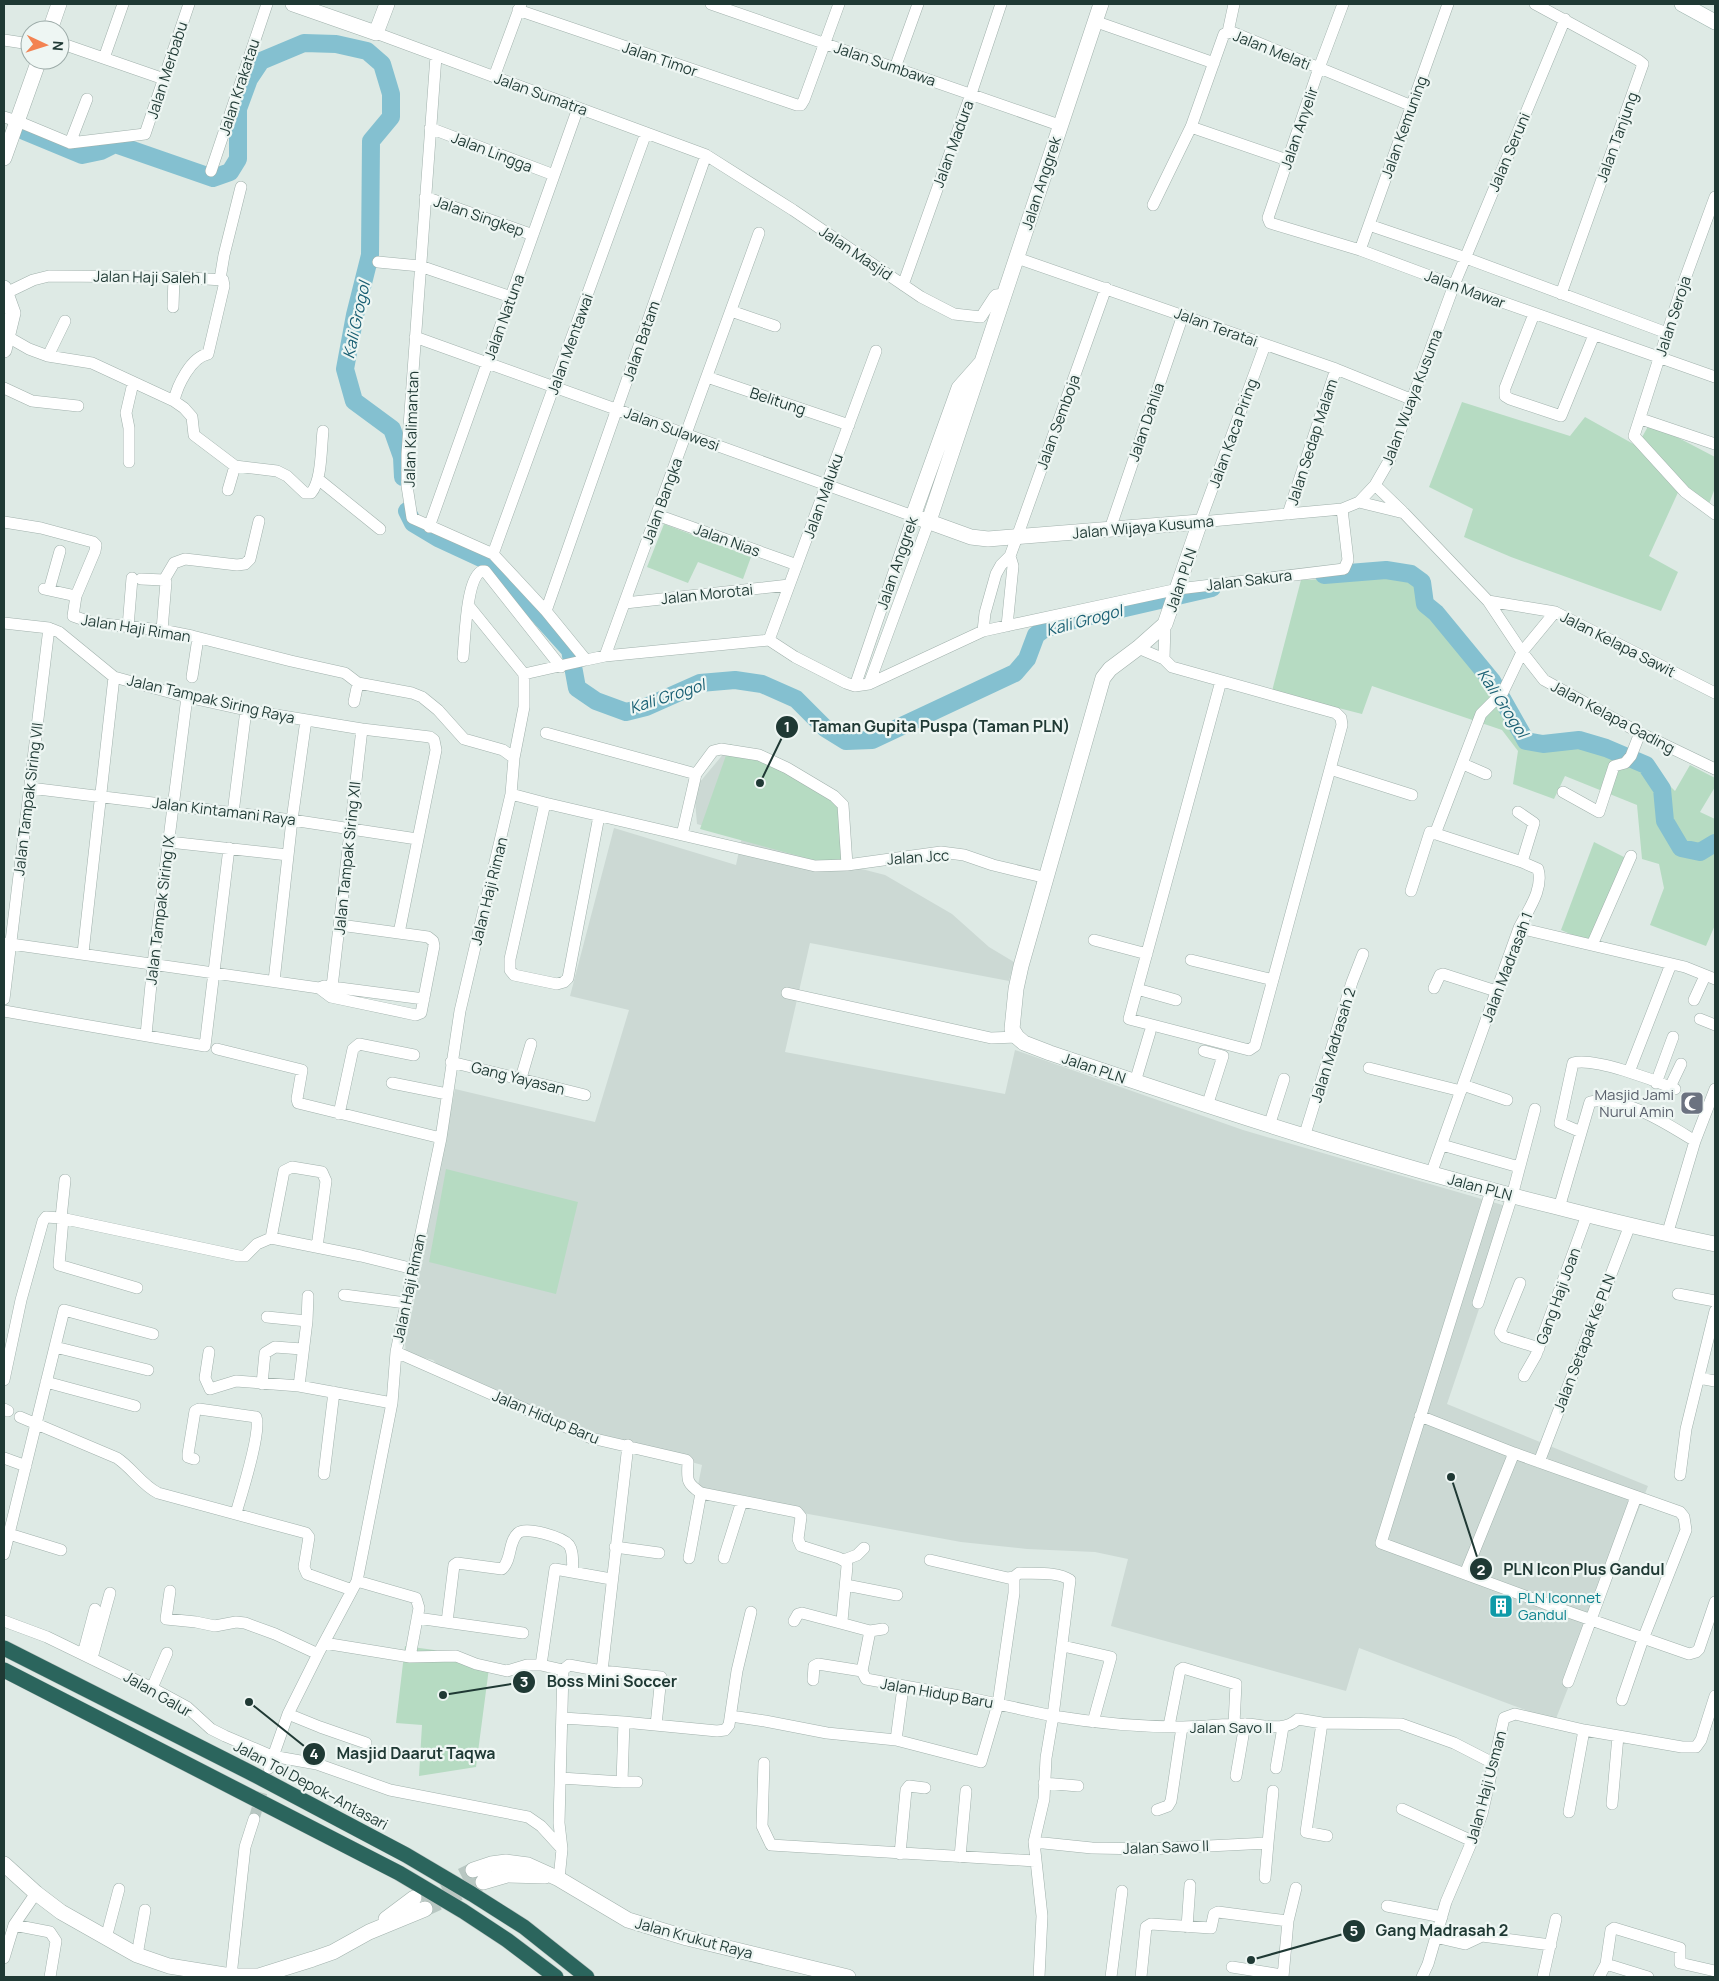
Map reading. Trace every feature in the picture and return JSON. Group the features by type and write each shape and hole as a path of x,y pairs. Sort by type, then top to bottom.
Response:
{"highway":[{"path":"4,1640 47,1670"},
{"name":"Jalan Tol Depok–Antasari","path":"4,1648 253,1774 406,1855 524,1927 587,1977"},
{"path":"4,1670 399,1873 464,1911 507,1940 556,1977"}],"street":[{"path":"53,20 58,4"},
{"path":"104,58 123,4"},
{"name":"Jalan Merbabu","path":"70,143 144,135 147,132 189,4"},
{"name":"Jalan Krakatau","path":"211,171 267,4"},
{"path":"293,4 372,32"},
{"path":"372,32 378,4"},
{"path":"372,32 387,4"},
{"name":"Jalan Sumbawa","path":"711,4 1059,125"},
{"path":"825,43 839,4"},
{"path":"895,68 918,4"},
{"name":"Jalan Madura","path":"903,284 1001,4"},
{"name":"Jalan Anggrek","path":"869,684 929,521 1017,258 1059,125 1101,4"},
{"path":"1228,32 1234,4"},
{"name":"Jalan Anyelir","path":"1270,223 1268,218 1287,160 1343,4"},
{"name":"Jalan Kemuning","path":"1360,250 1448,4"},
{"path":"1536,4 1565,19"},
{"path":"1682,4 1715,22"},
{"path":"494,77 520,7"},
{"name":"Jalan Timor","path":"520,7 797,106 801,105 825,43"},
{"name":"Jalan Seruni","path":"1454,285 1565,19"},
{"name":"Jalan Tanjung","path":"1561,294 1642,65 1638,60 1565,19"},
{"path":"1094,21 1214,63"},
{"name":"Jalan Sumatra","path":"372,32 706,155"},
{"name":"Jalan Melati","path":"1153,205 1191,127 1224,34 1228,32 1412,106"},
{"path":"4,40 20,42"},
{"path":"70,46 164,79"},
{"name":"Jalan Kalimantan","path":"436,56 407,454 407,486 412,518 493,554 546,611 583,661"},
{"path":"5,148 11,119 34,70"},
{"path":"11,119 70,143 87,99"},
{"name":"Jalan Natuna","path":"429,527 578,108"},
{"path":"1191,127 1287,160"},
{"name":"Jalan Lingga","path":"430,128 554,175"},
{"name":"Jalan Mentawai","path":"493,554 646,133"},
{"name":"Jalan Masjid","path":"706,155 793,210 921,297 954,314 978,317 983,315 996,295 1005,294"},
{"name":"Jalan Batam","path":"546,611 706,155"},
{"path":"220,279 241,187"},
{"name":"Jalan Singkep","path":"425,197 533,235"},
{"name":"Jalan Seroja","path":"1715,197 1667,333 1634,436 1685,492 1715,514"},
{"name":"Jalan Mawar","path":"1270,223 1360,250 1534,314 1715,377"},
{"name":"Jalan Mawar","path":"1369,225 1466,258 1667,333"},
{"name":"Jalan Bangka","path":"605,656 759,233"},
{"name":"Jalan Teratai","path":"1017,258 1336,369 1413,400"},
{"path":"378,262 420,266 511,297"},
{"name":"Jalan Haji Saleh I","path":"5,292 33,280 49,276 220,279 224,282 224,286 208,354 199,357 187,373 176,391 174,401"},
{"path":"173,307 174,277"},
{"name":"Jalan Wuaya Kusuma","path":"1359,502 1375,485 1390,459 1454,285"},
{"name":"Jalan Semboja","path":"983,631 985,613 996,574 1001,565 1010,556 1106,288"},
{"path":"5,292 13,313 6,343 48,356 92,363 174,401 184,408 192,418 194,436 235,466 277,471 287,476 306,493 311,493 318,479 323,431"},
{"path":"731,311 775,326"},
{"path":"1534,314 1505,388 1505,396 1562,416 1594,335"},
{"name":"Jalan Dahlia","path":"1110,529 1183,315"},
{"path":"48,356 65,321"},
{"name":"Jalan Sulawesi","path":"415,337 929,521"},
{"name":"Jalan Kaca Piring","path":"1200,522 1265,345"},
{"name":"Jalan Maluku","path":"769,640 876,351"},
{"name":"Jalan Anggrek","path":"855,686 959,388 982,362"},
{"name":"Jalan Sedap Malam","path":"1288,514 1336,369"},
{"name":"Belitung","path":"707,377 849,425"},
{"path":"129,462 129,428 126,412 133,383"},
{"path":"4,388 32,401 78,406"},
{"path":"1641,419 1715,444"},
{"path":"228,490 235,466"},
{"path":"318,479 380,529"},
{"name":"Jalan Kelapa Gading","path":"1375,485 1404,512 1488,601 1522,652 1544,680 1640,733 1715,770"},
{"path":"1359,502 1404,512"},
{"name":"Jalan Wijaya Kusuma","path":"929,521 971,537 988,539 1342,509 1359,502"},
{"name":"Jalan Sakura","path":"869,684 983,631 1176,594 1344,569 1348,560 1342,509"},
{"name":"Jalan Nias","path":"657,515 797,565"},
{"path":"164,580 174,563 185,559 237,565 245,564 250,559 260,521"},
{"path":"4,522 41,528 94,542 96,548 76,596 72,616"},
{"name":"Jalan PLN","path":"1200,522 1165,624 1110,669 1103,678 1016,989 1012,1029 1017,1037 1024,1043 1050,1053 1304,1137 1491,1191 1668,1235 1715,1244"},
{"path":"904,543 919,548"},
{"path":"60,552 46,590 76,596"},
{"name":"Jalan Semboja","path":"1007,626 1012,566 1010,556"},
{"path":"463,658 468,605 474,577 478,572 485,571 564,666"},
{"path":"128,627 136,578 164,580"},
{"path":"162,630 167,586 164,580"},
{"name":"Jalan Morotai","path":"625,603 789,585"},
{"name":"Jalan Kelapa Sawit","path":"1488,601 1555,612 1715,693"},
{"path":"468,605 524,674 524,707 514,758"},
{"path":"1410,891 1432,833 1463,764 1480,714 1499,696 1522,652 1555,612"},
{"name":"Jalan Haji Riman","path":"54,630 72,616 93,623 162,630 346,673 358,683 412,693 422,697 438,710 464,739 503,750 514,758 511,794 463,997 451,1062 441,1138 396,1352 392,1403 355,1586 288,1714 269,1768"},
{"path":"4,623 54,630"},
{"path":"1164,659 1165,624"},
{"name":"Jalan Tampak Siring Raya","path":"54,630 114,677 187,697 246,710 362,729 430,737 434,740 436,750 417,839"},
{"name":"Jalan Tampak Siring VII","path":"4,999 6,943 54,630"},
{"path":"192,677 198,638"},
{"path":"524,674 605,656 769,640 816,668 855,686 869,684"},
{"path":"1138,648 1164,659 1172,667 1336,713 1341,718 1342,725 1255,1046 1249,1050 1129,1019 1221,682"},
{"path":"83,954 114,677"},
{"path":"354,702 358,683"},
{"name":"Jalan Tampak Siring IX","path":"146,1035 153,964 187,697"},
{"path":"233,813 246,710"},
{"path":"274,981 292,820 306,720"},
{"name":"Jalan Tampak Siring XII","path":"332,987 362,729"},
{"path":"546,732 696,774"},
{"path":"1563,792 1599,812 1614,766 1628,760 1640,733"},
{"path":"511,794 599,816 815,866 847,865 845,812 843,805 834,796 787,768 759,755 721,749 713,751 696,774 682,835"},
{"path":"1463,764 1486,774"},
{"path":"1330,770 1412,796"},
{"name":"Jalan Kintamani Raya","path":"30,788 100,795 292,820 417,839"},
{"path":"545,803 510,959 510,970 514,974 557,984 564,982 568,978 599,816"},
{"path":"1518,812 1534,823 1522,862"},
{"name":"Jalan Madrasah 1","path":"1432,833 1522,862 1538,869 1541,879 1537,892 1518,928 1432,1174"},
{"path":"399,933 417,839"},
{"path":"169,842 288,854"},
{"path":"4,1011 205,1046 229,848"},
{"name":"Jalan Jcc","path":"847,865 941,852 964,855 993,865 1047,878"},
{"path":"1592,945 1631,856"},
{"path":"319,988 331,997 416,1014 421,1013 434,946 433,941 428,937 340,925"},
{"path":"1518,928 1685,967 1710,978 1694,1000"},
{"path":"1094,940 1147,954"},
{"path":"6,943 319,988 324,986 424,999"},
{"name":"Jalan Madrasah 2","path":"1304,1137 1352,982 1363,954"},
{"path":"1191,960 1272,980"},
{"path":"1629,1072 1671,964"},
{"path":"1434,988 1440,975 1443,974 1496,991"},
{"path":"1137,989 1176,1000"},
{"path":"787,993 991,1038 1017,1037"},
{"path":"1700,1019 1715,1025"},
{"path":"1135,1082 1150,1032"},
{"path":"1656,1083 1673,1037"},
{"path":"339,1114 355,1046 359,1044 414,1055"},
{"path":"521,1078 531,1044"},
{"path":"216,1049 302,1070 298,1103 441,1138"},
{"path":"1204,1051 1223,1056 1207,1106"},
{"path":"1581,1132 1560,1123 1573,1063 1582,1060 1629,1072 1673,1088 1682,1064"},
{"name":"Gang Yayasan","path":"451,1062 585,1095"},
{"path":"1368,1068 1462,1088 1507,1100"},
{"path":"1269,1126 1284,1079"},
{"path":"392,1083 447,1094"},
{"path":"1668,1235 1695,1141 1715,1088"},
{"path":"1558,1208 1590,1102 1627,1104 1663,1121 1695,1141"},
{"path":"1478,1303 1512,1196 1535,1109"},
{"path":"1442,1145 1519,1167"},
{"path":"271,1238 284,1171 292,1167 322,1172 326,1180 317,1247"},
{"path":"65,1180 59,1265 137,1288"},
{"path":"1491,1191 1381,1544 1688,1654 1696,1652 1715,1602"},
{"name":"Gang Haji Joan","path":"1524,1376 1539,1348 1587,1215"},
{"path":"4,1380 21,1300 43,1220 50,1216 239,1256 245,1256 257,1244 271,1238 361,1256 414,1270"},
{"name":"Jalan Setapak Ke PLN","path":"1539,1462 1630,1225"},
{"path":"1520,1283 1500,1332 1504,1337 1539,1348"},
{"path":"1678,1294 1715,1301"},
{"path":"344,1295 406,1303"},
{"path":"299,1386 302,1349 307,1322 308,1296"},
{"path":"4,1554 64,1310 153,1334"},
{"path":"1680,1475 1686,1429 1715,1311"},
{"path":"268,1317 307,1322"},
{"path":"55,1347 148,1370"},
{"path":"262,1384 265,1353 275,1347 302,1349"},
{"path":"209,1352 205,1378 210,1389 236,1381 299,1386 392,1403"},
{"name":"Jalan Hidup Baru","path":"396,1352 591,1438 688,1460 688,1482 701,1493"},
{"path":"1699,1378 1715,1381"},
{"path":"46,1382 135,1406"},
{"path":"324,1474 334,1392"},
{"path":"194,1459 188,1457 188,1454 196,1411 199,1409 256,1417 258,1421 254,1446 236,1513"},
{"path":"1420,1416 1514,1453 1680,1512 1684,1517 1686,1530 1643,1639 1622,1700"},
{"path":"20,1417 117,1458 128,1466 150,1489 158,1493 306,1533 309,1537 304,1567 307,1574 416,1598 419,1608 418,1618 410,1657"},
{"path":"602,1671 611,1579 628,1445"},
{"path":"1466,1574 1514,1453"},
{"path":"4,1458 26,1466"},
{"path":"689,1558 701,1493 796,1512 801,1517 798,1539 801,1546 844,1560 858,1555 864,1548"},
{"path":"1568,1682 1636,1497"},
{"path":"724,1558 742,1501"},
{"path":"446,1622 454,1565 456,1563 502,1569 506,1564 515,1536 520,1532 526,1530 553,1536 565,1541 572,1550 573,1572"},
{"path":"9,1534 61,1550"},
{"path":"615,1547 659,1553"},
{"path":"844,1560 847,1566 842,1618 844,1624"},
{"path":"930,1560 1008,1578 1014,1578 1019,1573 1038,1574 1070,1580 1044,1783 1044,1799 1034,1842 1042,1916 1039,1977"},
{"path":"541,1665 554,1571 557,1568 611,1579"},
{"path":"731,1716 765,1720 827,1733 896,1740 981,1762 998,1704 1014,1593 1014,1578"},
{"path":"846,1585 897,1596"},
{"path":"170,1591 166,1619 215,1626 245,1623 275,1634 318,1654"},
{"path":"88,1656 110,1593"},
{"path":"88,1656 95,1609"},
{"path":"563,1718 722,1731 728,1728 737,1671 751,1612"},
{"path":"794,1621 798,1614 802,1613 870,1631 883,1629"},
{"path":"418,1618 523,1633"},
{"name":"Jalan Galur","path":"4,1621 47,1637 152,1688 187,1707 211,1729 272,1756 317,1764 390,1790 528,1817 541,1826 562,1849"},
{"name":"Jalan Hidup Baru","path":"870,1631 862,1671 866,1679 1054,1713"},
{"path":"324,1643 410,1657 456,1656 476,1664 507,1671 524,1665 541,1665 563,1670 570,1665 602,1671 661,1677 656,1725"},
{"path":"1063,1646 1110,1657 1093,1722"},
{"path":"152,1688 167,1653"},
{"path":"812,1680 814,1666 818,1664 862,1671"},
{"path":"1169,1726 1180,1670 1183,1668 1236,1684 1240,1724 1236,1776"},
{"path":"554,1878 562,1849 559,1823 563,1670"},
{"path":"896,1740 903,1687"},
{"name":"Jalan Haji Usman","path":"1422,1977 1428,1964 1442,1916 1482,1814 1504,1718 1515,1714 1584,1730 1682,1747 1696,1747 1701,1740 1715,1696"},
{"name":"Jalan Savo II","path":"1054,1713 1093,1722 1147,1726 1182,1727 1240,1724 1283,1728 1292,1726 1298,1719 1322,1723 1401,1724 1454,1743 1493,1763"},
{"path":"288,1714 366,1743"},
{"path":"622,1782 624,1722"},
{"path":"1322,1723 1306,1832 1327,1836"},
{"path":"1157,1810 1168,1806 1171,1801 1182,1727"},
{"path":"1276,1768 1283,1728"},
{"path":"1569,1812 1584,1730"},
{"path":"1612,1804 1618,1736"},
{"path":"764,1763 762,1826 770,1845 1036,1861"},
{"path":"561,1778 637,1782"},
{"path":"1044,1783 1078,1786"},
{"path":"900,1854 906,1790 909,1786 925,1788"},
{"path":"960,1857 966,1791"},
{"path":"1265,1878 1272,1792"},
{"path":"1402,1809 1472,1841"},
{"path":"231,1976 245,1847 254,1818"},
{"name":"Jalan Sawo II","path":"1034,1842 1092,1848 1149,1849 1268,1843"},
{"path":"4,1864 36,1893 61,1912 137,1956 170,1966 231,1976 259,1976 314,1959 333,1952 369,1932 425,1909"},
{"name":"Jalan Krukut Raya","path":"478,1876 507,1875 554,1878 628,1920 687,1938 841,1976"},
{"path":"1187,1927 1190,1885"},
{"path":"1232,1967 1283,1976 1288,1921 1296,1888"},
{"path":"106,1938 119,1889"},
{"path":"1111,1977 1122,1890"},
{"path":"4,1958 14,1925 36,1893"},
{"path":"369,1932 414,1898"},
{"path":"1387,1906 1442,1916"},
{"path":"137,1956 145,1910"},
{"path":"1140,1977 1146,1927 1151,1924 1211,1928 1214,1914 1218,1912 1288,1921"},
{"path":"1543,1977 1556,1919"},
{"path":"14,1925 50,1932 56,1941 50,1977"},
{"path":"1599,1977 1606,1964 1611,1930 1614,1928 1680,1948 1680,1963 1715,1971"},
{"path":"1435,1937 1465,1944 1482,1936 1551,1945"},
{"path":"1606,1964 1648,1977"}],"shaded area":[{"path":"725,752 854,867 885,875 952,914 989,947 1014,962 1009,981 810,943 785,1052 1005,1094 1015,1050 1243,1130 1513,1208 1447,1404 1648,1486 1555,1721 1359,1648 1346,1691 1111,1626 1128,1559 1095,1552 1027,1549 961,1542 710,1496 698,1485 702,1465 569,1428 448,1375 433,1360 406,1354 405,1343 455,1089 595,1122 629,1010 570,996 614,828 736,865 742,837 697,824 694,789"}],"green space":[{"path":"1462,402 1570,436 1585,417 1637,446 1650,423 1715,457 1715,488 1709,504 1680,488 1649,556 1678,572 1661,611 1511,557 1464,537 1473,509 1429,487"},
{"path":"664,524 751,557 743,579 698,562 688,583 647,567"},
{"path":"1418,576 1426,605 1532,740 1558,736 1655,771 1675,791 1690,765 1715,778 1715,787 1700,812 1715,819 1715,925 1706,946 1650,925 1664,888 1659,864 1642,859 1637,805 1565,776 1554,799 1513,784 1518,751 1502,730 1372,686 1362,714 1272,691 1301,580"},
{"path":"730,744 768,759 841,807 843,868 700,829"},
{"path":"1594,842 1628,859 1596,945 1561,930"},
{"path":"446,1169 578,1202 556,1294 429,1262"},
{"path":"405,1646 434,1650 489,1668 476,1767 419,1776 422,1725 396,1723"}],"waterway":[{"name":"Kali Grogol","path":"24,131 82,155 101,151 115,144 213,178 230,172 238,159 238,109 249,79 261,61 304,43 336,44 367,51 382,64 391,94 391,117 371,141 370,255 355,315 345,369 354,401 392,429 402,457 403,477"},
{"name":"Kali Grogol","path":"407,511 413,523 438,538 492,563 570,650 577,688 596,701 626,712 646,707 700,683 735,680 762,684 796,699 825,728 846,741 872,740 1015,673 1027,659 1036,635 1044,629 1073,620 1212,588"},
{"name":"Kali Grogol","path":"1324,575 1386,570 1411,574 1422,582 1425,604 1436,613 1492,681 1526,741 1543,744 1579,740 1606,748 1646,765 1662,789 1665,821 1681,848 1700,852 1715,843"}],"tunnel":[{"path":"254,1819 267,1775"},
{"path":"420,1896 473,1870"},
{"path":"425,1909 483,1882"}],"place":[{"name":"Taman Gupita Puspa (Taman PLN)","path":"760,783"},
{"name":"Masjid Jami Nurul Amin","path":"1692,1103"},
{"name":"PLN Icon Plus Gandul","path":"1451,1477"},
{"name":"PLN Iconnet Gandul","path":"1501,1606"},
{"name":"Boss Mini Soccer","path":"443,1695"},
{"name":"Masjid Daarut Taqwa","path":"249,1702"},
{"name":"Gang Madrasah 2","path":"1251,1960"}]}
